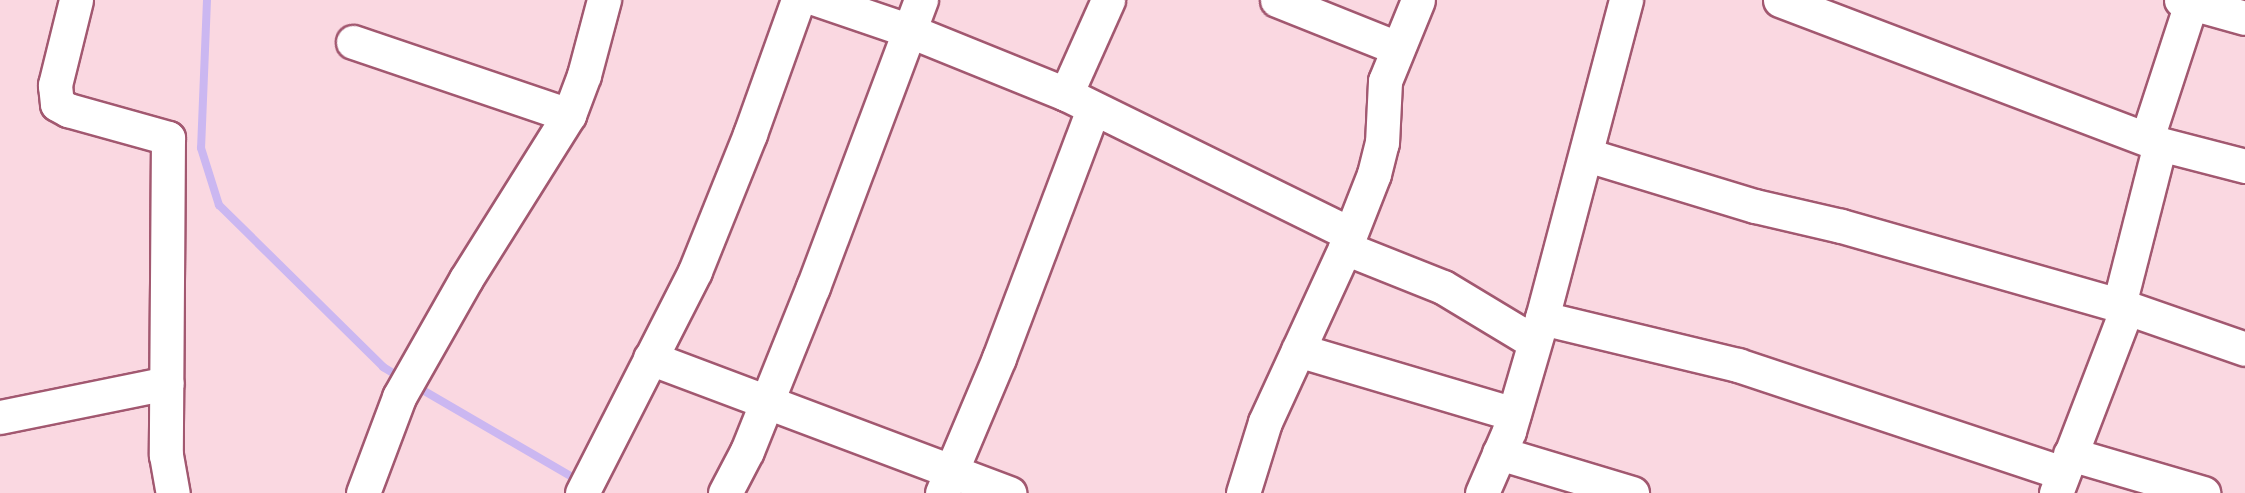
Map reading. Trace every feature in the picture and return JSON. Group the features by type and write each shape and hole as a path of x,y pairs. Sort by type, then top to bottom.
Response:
{"street":[{"path":"76,0 56,85 57,104 68,110 168,138 166,455 173,493"},
{"path":"363,493 404,389 466,279 569,115 604,0"},
{"path":"585,487 695,271 750,134 798,0"},
{"path":"819,0 910,31 1079,101 1347,241 1538,330 1738,365 2063,473 2203,493"},
{"path":"725,493 813,287 921,0"},
{"path":"947,483 1079,101 1108,0"},
{"path":"1277,0 1397,48"},
{"path":"1243,493 1265,422 1347,241 1374,174 1382,143 1385,81 1418,0"},
{"path":"1482,493 1514,414 1587,155 1626,0"},
{"path":"1780,0 2154,141 2245,166"},
{"path":"2063,473 2123,306 2154,141 2188,1 2245,18"},
{"path":"354,42 569,115"},
{"path":"1587,155 1755,206 1841,226 2123,306 2245,349"},
{"path":"1298,350 1514,414"},
{"path":"650,358 764,404 947,483 1009,493"},
{"path":"0,417 167,383"},
{"path":"1499,453 1632,493"}],"waterway":[{"path":"207,0 201,148 219,205 383,367 403,379"},
{"path":"414,385 579,481"}]}
